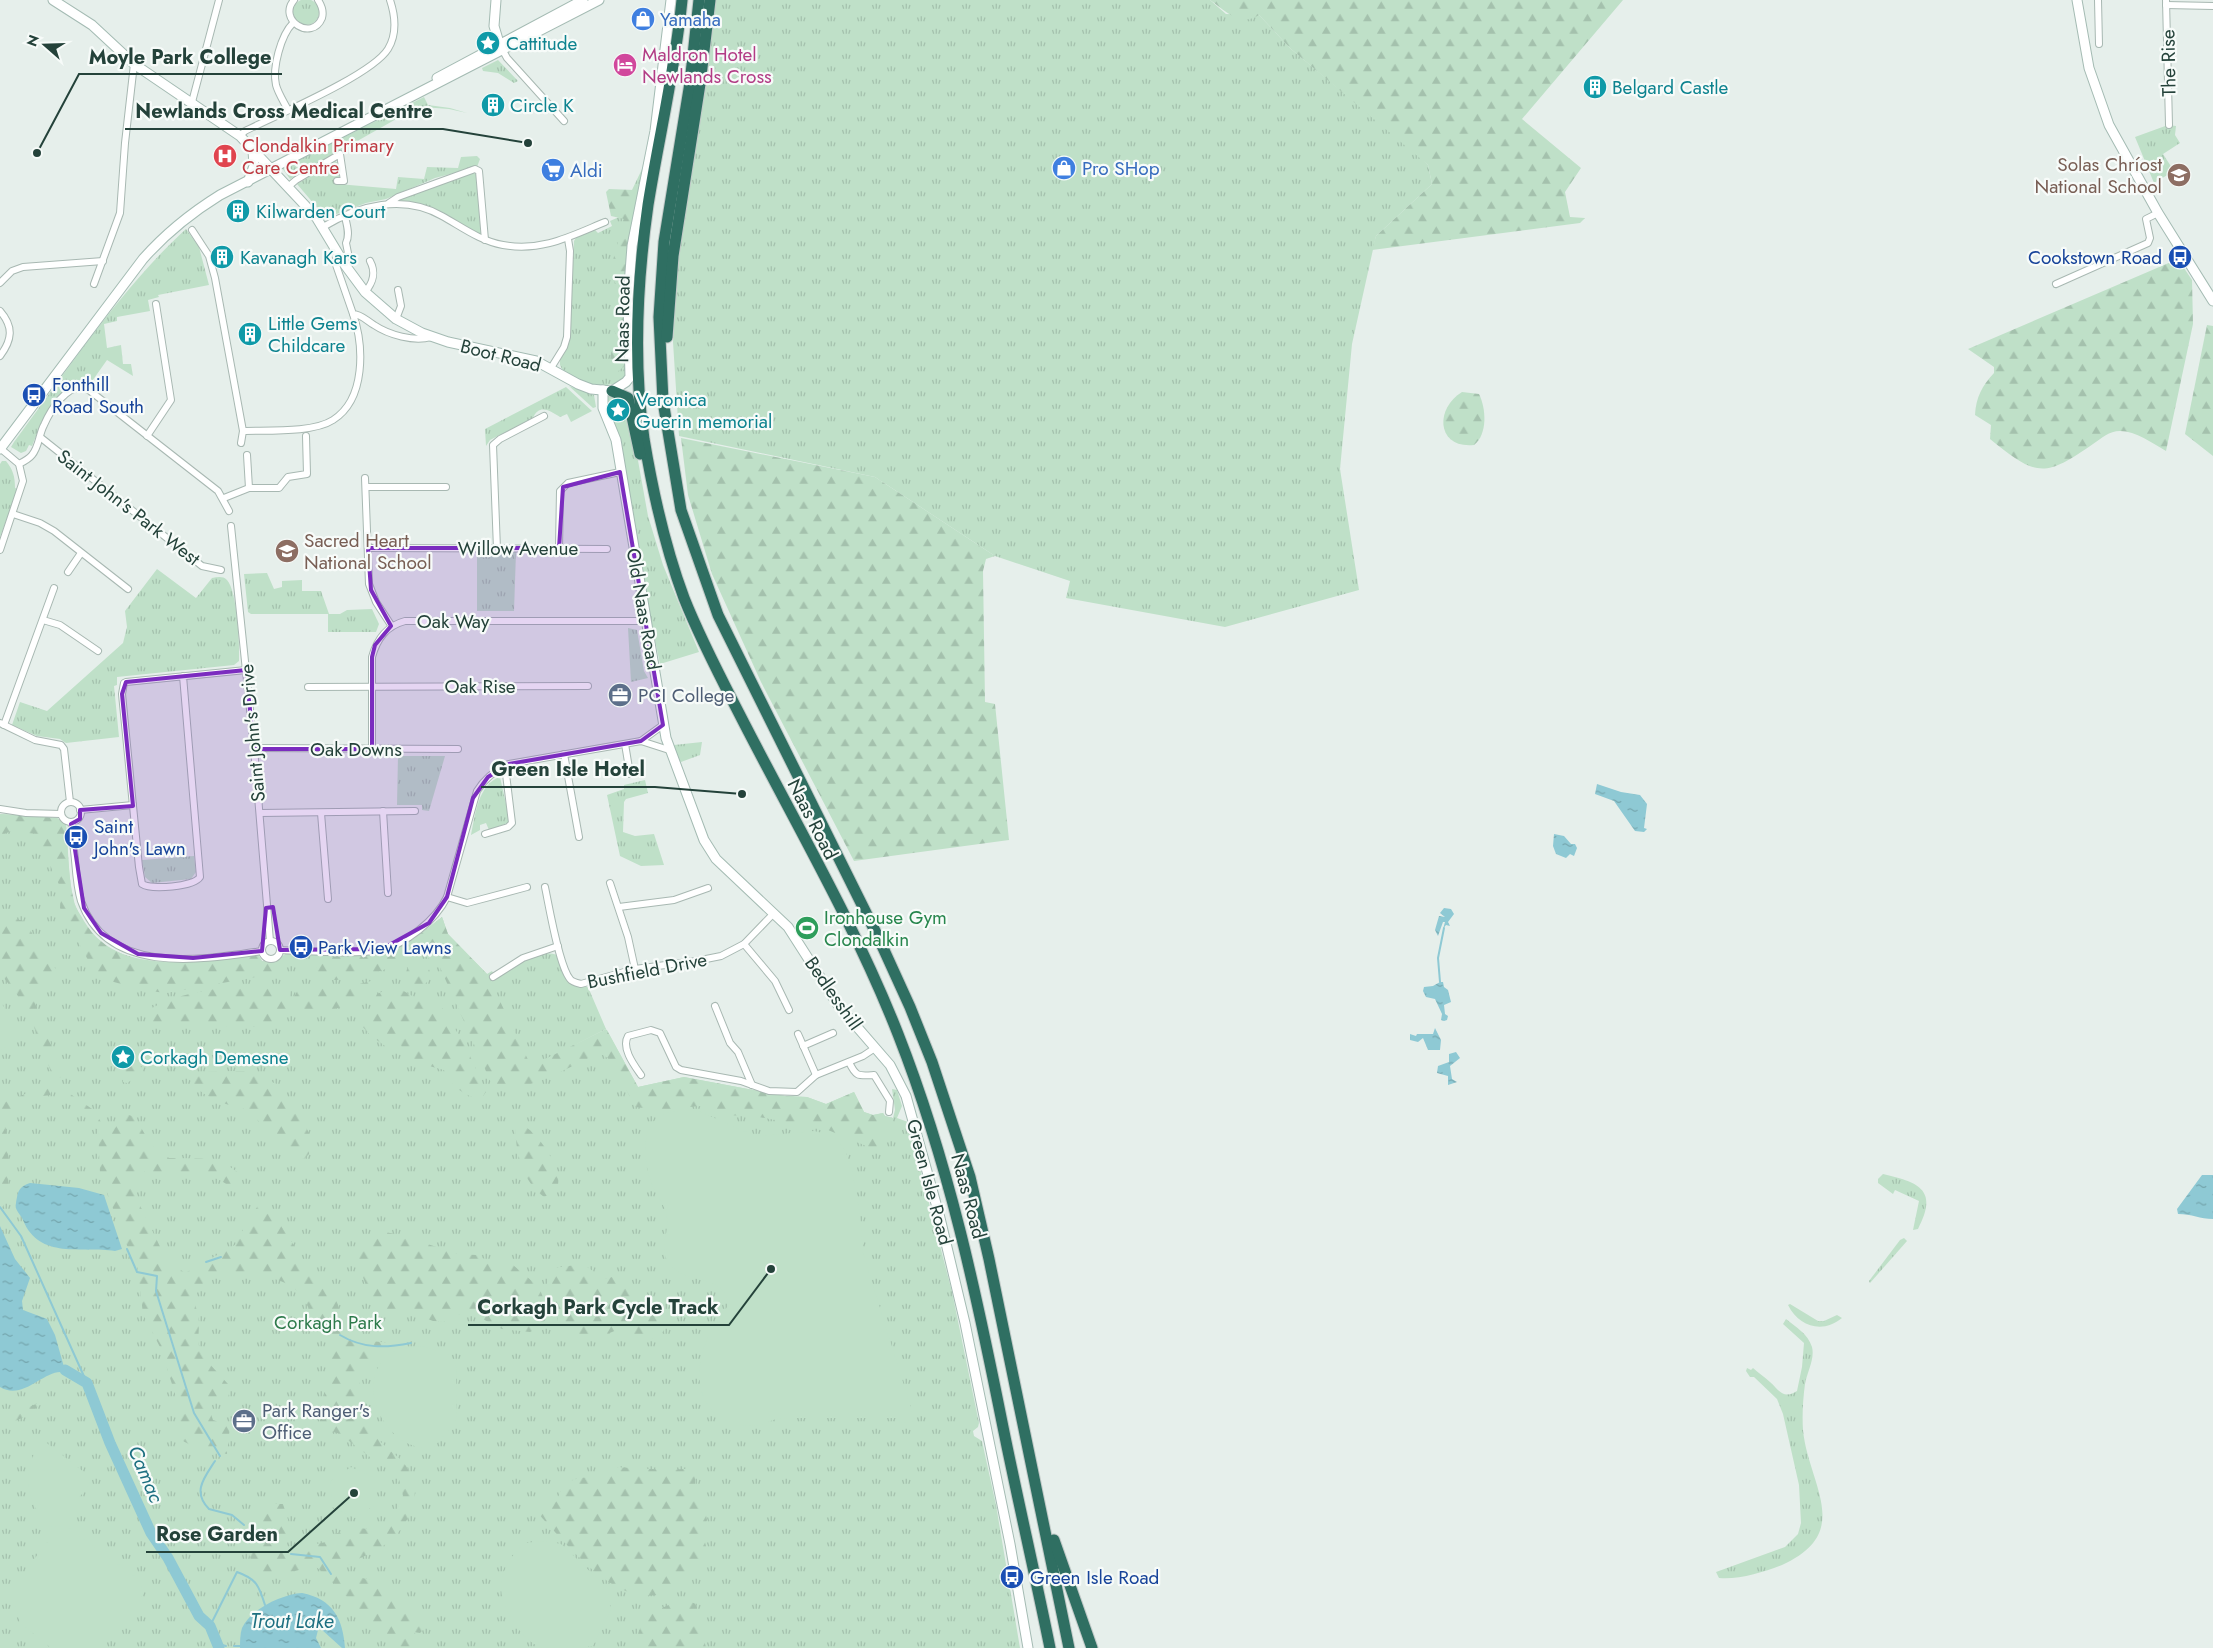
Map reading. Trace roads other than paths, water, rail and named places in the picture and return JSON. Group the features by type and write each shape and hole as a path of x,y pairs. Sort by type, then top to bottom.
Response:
{"highway":[{"name":"Naas Road","path":"674,0 671,88 649,202 642,252 637,346 641,408 659,517 684,597 695,622 733,702 859,947 896,1031 917,1085 959,1219 1050,1648"},
{"name":"Naas Road","path":"699,0 690,83 664,242 660,317 663,400 680,510 718,615 882,946 910,1007 934,1070 970,1177 1001,1314 1069,1648"},
{"path":"663,400 673,256 700,84 710,0"},
{"path":"641,408 635,377 632,303 635,255 645,184"},
{"path":"608,390 628,398 646,485 659,517"},
{"path":"1039,1498 1092,1648"},
{"path":"1029,1547 1044,1648"}],"street":[{"name":"Boot Road","path":"53,0 92,25 134,64 240,136 289,186 323,227 338,253 365,292 396,319 431,337 527,358 551,368 578,384 608,390"},
{"path":"192,102 220,0"},
{"path":"294,0 289,13 294,23 302,28 317,25 323,11 318,0"},
{"path":"240,136 245,131 361,74 380,60 389,48 394,34 394,12 390,0"},
{"path":"496,0 494,18 501,47 517,70 564,121"},
{"path":"501,47 583,0"},
{"path":"0,550 23,481 18,464 0,448 127,279 160,240 203,206 390,107 405,96 599,0"},
{"path":"608,390 626,382 630,377 629,274 636,219 645,184 674,0"},
{"path":"2076,0 2089,68 2109,126 2158,213 2213,301"},
{"path":"2098,0 2099,44"},
{"path":"2166,2 2213,6"},
{"name":"The Rise","path":"2166,2 2169,126"},
{"path":"288,110 276,86 275,74 286,30 294,23"},
{"path":"94,284 120,213 124,143 134,64"},
{"path":"248,182 254,166 253,150"},
{"path":"289,186 340,154 344,181 337,182"},
{"path":"323,227 344,217 389,203 398,197 475,169 479,172 485,240"},
{"path":"389,203 422,207 485,240 503,245 535,246 568,239 605,222"},
{"path":"2056,284 2148,243 2150,238 2146,220 2158,213"},
{"path":"344,217 347,225 348,239 346,243 348,253"},
{"path":"192,230 209,256 215,278 243,431 241,443"},
{"path":"551,368 564,347 567,337 570,251 568,239"},
{"path":"243,431 316,426 335,419 353,393 360,365 359,333 335,262 338,253"},
{"path":"0,283 12,272 23,267 103,261"},
{"path":"365,292 371,285 373,278 373,266 370,262"},
{"path":"396,319 401,306 398,290"},
{"path":"147,436 172,400 156,304"},
{"path":"0,311 10,328 11,338 0,356"},
{"path":"353,314 359,315 386,332 422,340 431,337"},
{"path":"18,464 32,455 44,425 62,398 70,390 78,386 85,386 224,498 229,511"},
{"name":"Old Naas Road","path":"608,390 602,408 614,432 663,725 669,750 704,840 711,852"},
{"path":"497,549 493,445 500,438 544,416"},
{"path":"224,498 249,488 279,488 288,477 308,474 306,436"},
{"name":"Saint John's Park West","path":"40,437 202,566 221,570"},
{"path":"247,455 249,488"},
{"path":"559,548 560,498 563,487 568,483 620,472"},
{"path":"365,478 368,576 371,590 382,614 391,625"},
{"path":"366,487 446,487"},
{"path":"13,514 40,523 128,589"},
{"name":"Saint John's Drive","path":"231,526 254,748 270,941"},
{"name":"Willow Avenue","path":"368,548 607,549"},
{"path":"68,572 81,553"},
{"path":"54,588 2,724 35,740 61,745 64,749 70,802"},
{"path":"43,620 60,625 98,651"},
{"name":"Oak Way","path":"372,749 372,657 375,645 391,625 405,621 646,621"},
{"path":"183,676 200,865 198,881 192,884 150,888 142,884 122,694 124,683 183,676 246,670"},
{"name":"Oak Rise","path":"308,687 588,686"},
{"path":"280,950 382,949 429,923 446,900 477,791 488,777 505,766 641,741 663,725"},
{"path":"641,741 669,750"},
{"path":"625,744 630,774"},
{"name":"Oak Downs","path":"254,748 458,749"},
{"path":"564,754 579,837"},
{"path":"485,834 508,827 512,823 505,766"},
{"path":"70,802 78,805 80,810 79,817 72,822"},
{"path":"70,802 62,808 61,814 64,819 72,822"},
{"path":"80,810 133,805"},
{"path":"0,809 26,813 61,814"},
{"path":"383,811 388,894"},
{"path":"260,813 415,811"},
{"path":"321,812 328,900"},
{"path":"72,822 80,899 94,925 110,940 128,950 151,957 193,958 262,951"},
{"name":"Bedlesshill","path":"711,852 728,871 774,913 798,941 838,1005 875,1048"},
{"path":"610,883 619,908 635,969"},
{"path":"446,900 467,903 527,887"},
{"name":"Bushfield Drive","path":"545,888 558,946 570,979 580,984 635,969 721,956 744,944 774,913"},
{"path":"619,908 674,900 708,888"},
{"path":"270,941 276,942 280,950 278,956 273,960 267,959 262,951 263,946 270,941"},
{"path":"744,944 775,981 789,1010"},
{"path":"493,977 523,958 558,946"},
{"path":"714,1006 730,1043 738,1052 752,1085"},
{"path":"641,1076 625,1046 625,1041 628,1036 652,1030 660,1033 676,1067 681,1070 733,1079 769,1091 797,1092 816,1075 863,1056 875,1048"},
{"path":"803,1046 833,1033"},
{"path":"798,1034 816,1075"},
{"name":"Green Isle Road","path":"875,1048 890,1065 906,1096 940,1218 996,1473 1028,1648"},
{"path":"849,1062 855,1074 860,1077 874,1075 890,1101 889,1112"}],"water":[{"path":"1597,784 1621,792 1640,795 1647,804 1644,828 1647,829 1644,832 1635,831 1614,801 1595,794"},
{"path":"1554,834 1564,836 1571,844 1575,844 1577,848 1574,856 1570,854 1566,858 1556,854 1553,846"},
{"path":"1444,908 1451,909 1454,914 1448,922 1450,926 1446,925 1443,929 1445,922 1443,922 1438,936 1435,930 1439,916 1445,917 1440,913"},
{"path":"1443,982 1444,987 1448,990 1451,1002 1444,1005 1445,1014 1448,1016 1447,1020 1444,1021 1441,1020 1442,1014 1435,999 1426,997 1423,991 1424,987 1433,986"},
{"path":"1435,1028 1441,1040 1440,1050 1428,1050 1423,1038 1418,1042 1410,1040 1410,1034 1416,1036 1417,1034 1433,1034"},
{"path":"1456,1052 1460,1058 1450,1066 1452,1079 1457,1082 1448,1085 1448,1076 1437,1073 1438,1066 1449,1062 1449,1054"},
{"path":"2202,1175 2213,1175 2213,1219 2178,1214 2177,1209"},
{"path":"30,1183 79,1188 104,1195 122,1249 115,1251 63,1249 39,1241 30,1233 16,1208 19,1190"},
{"path":"0,1226 15,1259 30,1278 22,1301 23,1310 47,1319 55,1335 64,1367 76,1374 76,1379 62,1372 48,1375 25,1388 17,1390 0,1387"},
{"name":"Trout Lake","path":"302,1593 322,1600 329,1605 339,1619 345,1648 342,1648 321,1629 318,1630 316,1638 321,1648 240,1648 242,1628 252,1615 259,1609 286,1596"}],"waterway":[{"path":"1440,982 1438,958 1444,928"},
{"name":"Camac","path":"0,1207 21,1236 87,1383"},
{"path":"127,1249 137,1272 157,1276 156,1291 194,1413 220,1456"},
{"path":"206,1262 221,1257"},
{"path":"340,1335 366,1345 393,1346 411,1343"},
{"name":"Camac","path":"65,1370 87,1383 110,1443 151,1533 168,1558 199,1616 210,1626 219,1648"},
{"path":"215,1461 204,1479 201,1497 209,1509 232,1515 244,1525"},
{"path":"291,1554 320,1557 331,1574"},
{"name":"Camac","path":"210,1626 237,1572 249,1577 256,1584 265,1605"},
{"name":"Camac","path":"218,1644 226,1646"},
{"path":"234,1646 242,1646"}],"place":[{"name":"Yamaha","path":"643,19"},
{"name":"Cattitude","path":"488,43"},
{"name":"Maldron Hotel Newlands Cross","path":"625,65"},
{"name":"Belgard Castle","path":"1595,87"},
{"name":"Circle K","path":"493,105"},
{"name":"Newlands Cross Medical Centre","path":"528,143"},
{"name":"Moyle Park College","path":"37,153"},
{"name":"Clondalkin Primary Care Centre","path":"225,156"},
{"name":"Pro SHop","path":"1064,168"},
{"name":"Aldi","path":"553,170"},
{"name":"Solas Chríost National School","path":"2179,175"},
{"name":"Kilwarden Court","path":"238,211"},
{"name":"Kavanagh Kars","path":"222,257"},
{"name":"Cookstown Road","path":"2180,257"},
{"name":"Little Gems Childcare","path":"250,334"},
{"name":"Fonthill Road South","path":"34,395"},
{"name":"Veronica Guerin memorial","path":"618,410"},
{"name":"Sacred Heart National School","path":"287,551"},
{"name":"PCI College","path":"620,695"},
{"name":"Green Isle Hotel","path":"742,794"},
{"name":"Saint John's Lawn","path":"76,837"},
{"name":"Ironhouse Gym Clondalkin","path":"807,928"},
{"name":"Park View Lawns","path":"301,947"},
{"name":"Corkagh Demesne","path":"123,1057"},
{"name":"Corkagh Park Cycle Track","path":"771,1269"},
{"name":"Park Ranger's Office","path":"244,1421"},
{"name":"Rose Garden","path":"354,1493"},
{"name":"Green Isle Road","path":"1012,1577"}],"park label":[{"name":"Corkagh Park","path":"328,1322"}]}
